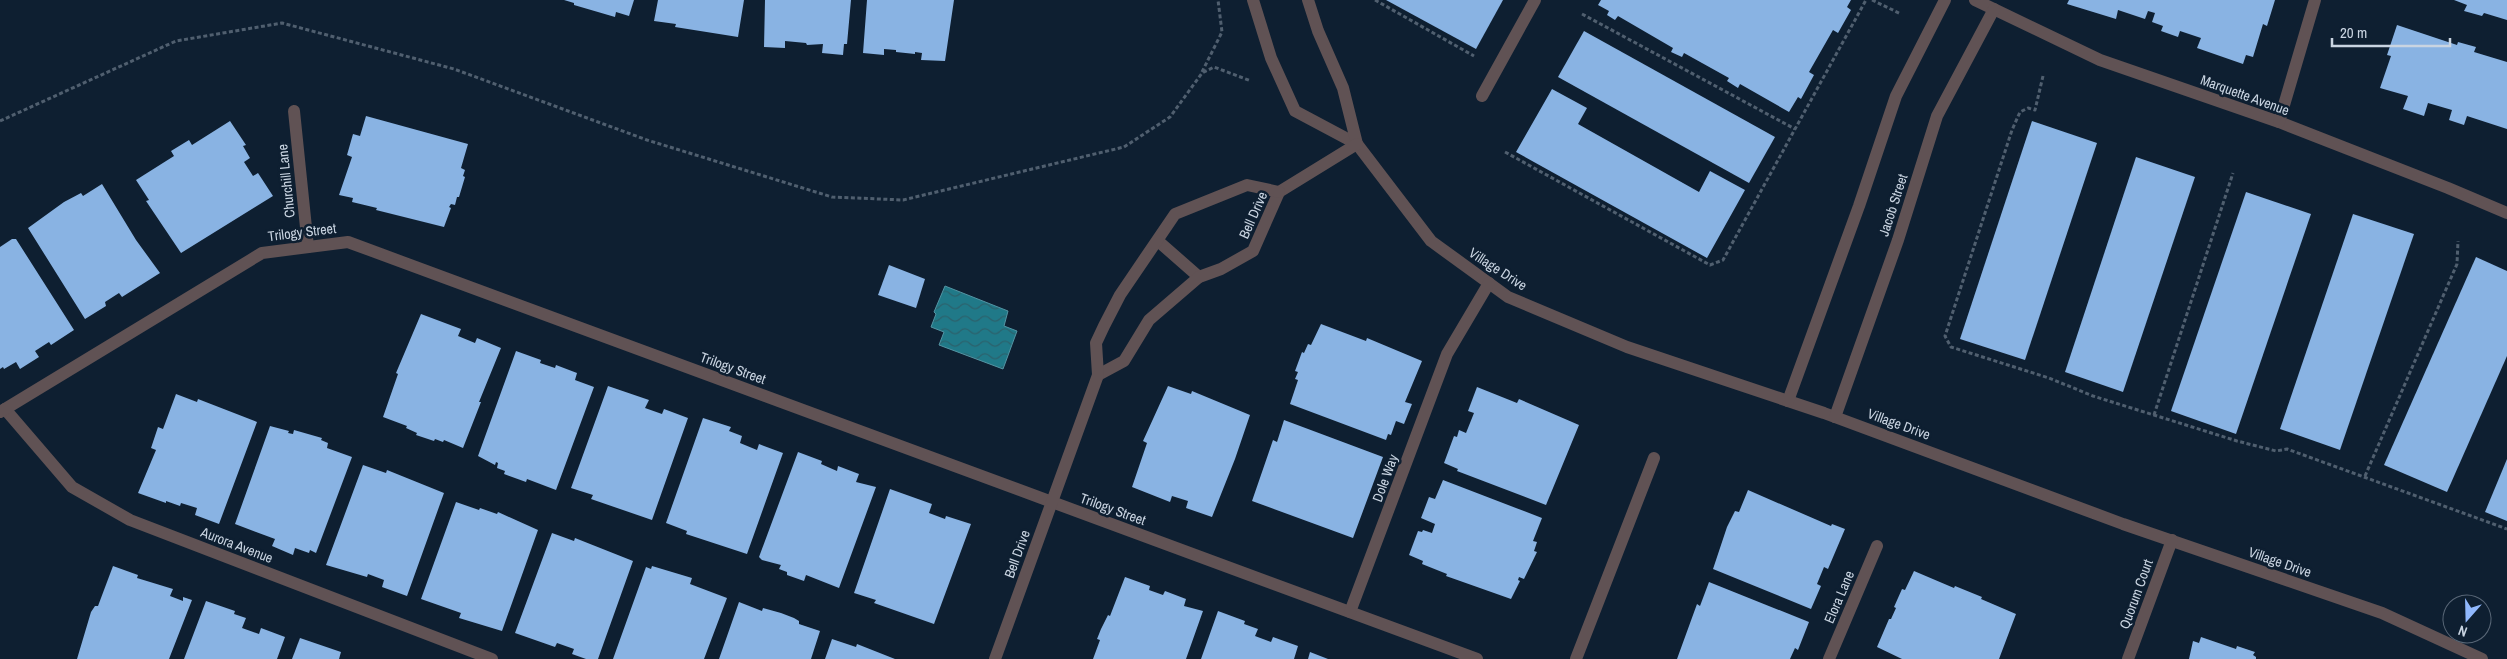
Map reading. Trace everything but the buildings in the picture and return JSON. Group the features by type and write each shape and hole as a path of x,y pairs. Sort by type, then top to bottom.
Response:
{"street":[{"name":"Village Drive","path":"1254,0 1272,58 1295,111 1357,144"},
{"name":"Village Drive","path":"1308,0 1318,31 1344,88 1357,144 1431,241 1508,297 1627,347 1835,417 2172,540 2382,612 2482,659"},
{"path":"1482,96 1535,0"},
{"path":"1788,401 1859,206 1896,96 1945,0"},
{"name":"Marquette Avenue","path":"1975,0 2100,60 2279,122 2448,188 2507,214"},
{"path":"2279,122 2315,0"},
{"name":"Jacob Street","path":"1835,417 1898,240 1938,116 1994,9"},
{"name":"Churchill Lane","path":"294,111 308,247"},
{"path":"1279,192 1357,144"},
{"name":"Bell Drive","path":"996,659 1098,375 1096,343 1120,295 1158,242 1175,214 1247,185 1279,192 1253,251 1221,269 1199,277 1149,320 1124,361 1098,375"},
{"name":"Trilogy Street","path":"3,410 262,253 348,242 1478,659"},
{"path":"1158,242 1199,277"},
{"name":"Dole Way","path":"1350,612 1447,354 1488,283"},
{"name":"Aurora Avenue","path":"3,410 72,487 130,520 492,659"},
{"path":"1576,659 1654,458"},
{"name":"Quorum Court","path":"2128,659 2172,540"},
{"name":"Elora Lane","path":"1830,659 1877,546"}],"path":[{"path":"0,121 176,41 282,23 454,69 647,140 832,197 903,200 1124,147 1170,116 1202,73 1222,32 1218,0"},
{"path":"1374,0 1476,58"},
{"path":"1505,152 1710,265 1723,260 1866,0"},
{"path":"1872,0 1901,14"},
{"path":"1582,14 1795,129"},
{"path":"1202,73 1214,67 1254,82"},
{"path":"2043,76 2035,110 2028,108 2020,112 2012,130 1945,336 1951,347 2050,378 2093,396 2154,415 2260,447 2276,451 2287,449 2507,529"},
{"path":"2154,415 2233,173"},
{"path":"2365,476 2457,264 2458,240"}],"water":[{"path":"945,286 1008,311 1004,326 1017,331 1003,369 939,345 944,332 931,327 936,314 934,312"}]}
